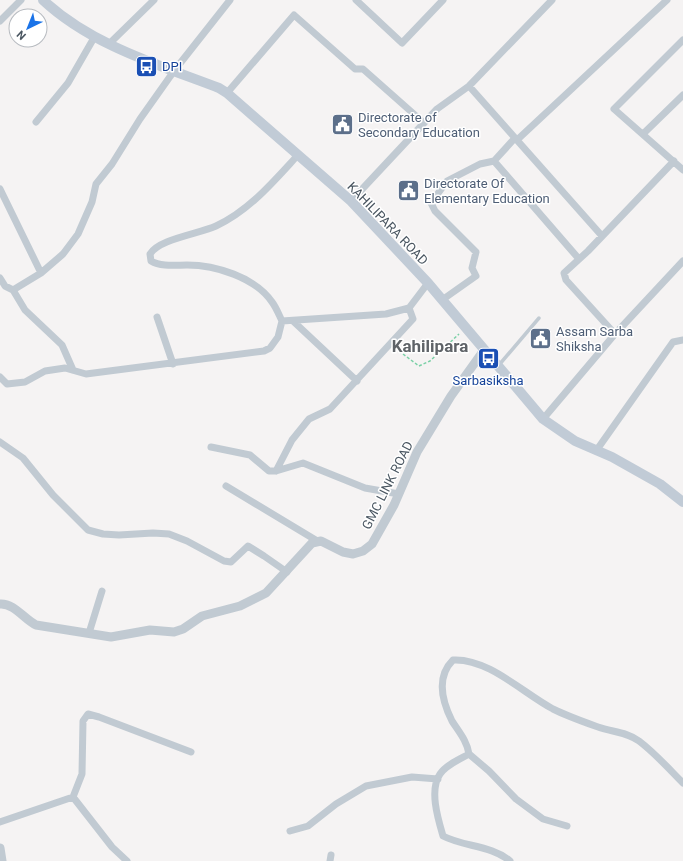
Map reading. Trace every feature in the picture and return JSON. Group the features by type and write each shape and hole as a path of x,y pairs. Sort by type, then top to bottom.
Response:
{"main road":[{"name":"KAHILIPARA ROAD","path":"44,0 54,10 95,36 135,56 219,88 227,93 351,201 428,283 543,419 575,441 612,457 660,484 682,499"}],"street":[{"path":"0,21 21,0"},
{"path":"110,43 154,0"},
{"path":"13,290 41,273 63,254 78,234 92,202 96,184 112,164 140,119 174,71 230,0"},
{"path":"356,0 402,43 443,0"},
{"path":"351,201 437,109 469,86 552,0"},
{"path":"442,300 476,276 472,268 476,252 434,211 431,203 447,181 480,164 494,161 667,0"},
{"path":"227,93 294,16 355,69 363,69 424,123"},
{"path":"36,122 68,83 95,36"},
{"path":"683,40 614,109 644,133 683,170"},
{"path":"469,86 602,236"},
{"path":"644,133 683,95"},
{"path":"0,377 7,384 25,382 45,371 65,368 86,374 173,364 264,351 270,348 278,337 282,321 272,301 256,287 234,274 216,267 195,265 158,265 151,261 150,254 155,247 162,243 201,232 232,217 248,206 298,155"},
{"path":"494,161 579,259"},
{"path":"615,334 566,280 564,273 674,161"},
{"path":"0,189 41,273"},
{"path":"543,419 615,334 683,261"},
{"path":"0,278 5,286 13,290 25,310 62,345 73,370"},
{"path":"282,321 386,314 409,308 428,283"},
{"path":"276,471 292,440 309,418 330,409 413,319 409,308"},
{"path":"157,317 173,364"},
{"path":"293,320 357,381"},
{"path":"596,451 673,342 683,340"},
{"name":"GMC LINK ROAD","path":"319,542 322,541 343,552 353,554 363,551 372,544 399,494 417,452 451,396 484,350"},
{"path":"0,442 23,458 53,495 88,530 103,534 119,535 153,533 170,534 187,541 224,561 231,562 248,546 287,572"},
{"path":"211,447 250,455 269,471 276,471 303,463 365,488 399,494"},
{"path":"226,486 319,542"},
{"path":"0,604 15,609 27,621 36,625 111,637 150,630 174,632 184,629 202,616 252,602 266,593 287,572 312,543 319,542"},
{"path":"89,633 102,591"},
{"path":"567,826 543,819 516,799 489,771 469,754 468,745 452,720 443,697 441,680 445,668 453,660 463,660 491,670 521,687 553,709 600,728 622,732 638,740 683,783"},
{"path":"74,797 82,774 83,721 88,714 191,752"},
{"path":"469,754 441,772 438,779 435,798 436,813 443,836 455,842 491,850 510,861"},
{"path":"290,831 308,826 336,804 366,786 412,777 438,779"},
{"path":"0,822 74,797"},
{"path":"74,797 112,846 127,861"},
{"path":"0,848 2,861"}],"lane":[{"path":"498,366 539,318"}],"path":[{"path":"391,344 419,366 430,361 461,331"}],"place":[{"name":"DPI","path":"146,66"},
{"name":"Directorate of Secondary Education","path":"342,124"},
{"name":"Directorate Of Elementary Education","path":"408,190"},
{"name":"Assam Sarba Shiksha","path":"540,338"},
{"name":"Sarbasiksha","path":"488,358"}],"district":[{"name":"Kahilipara","path":"430,346"}]}
